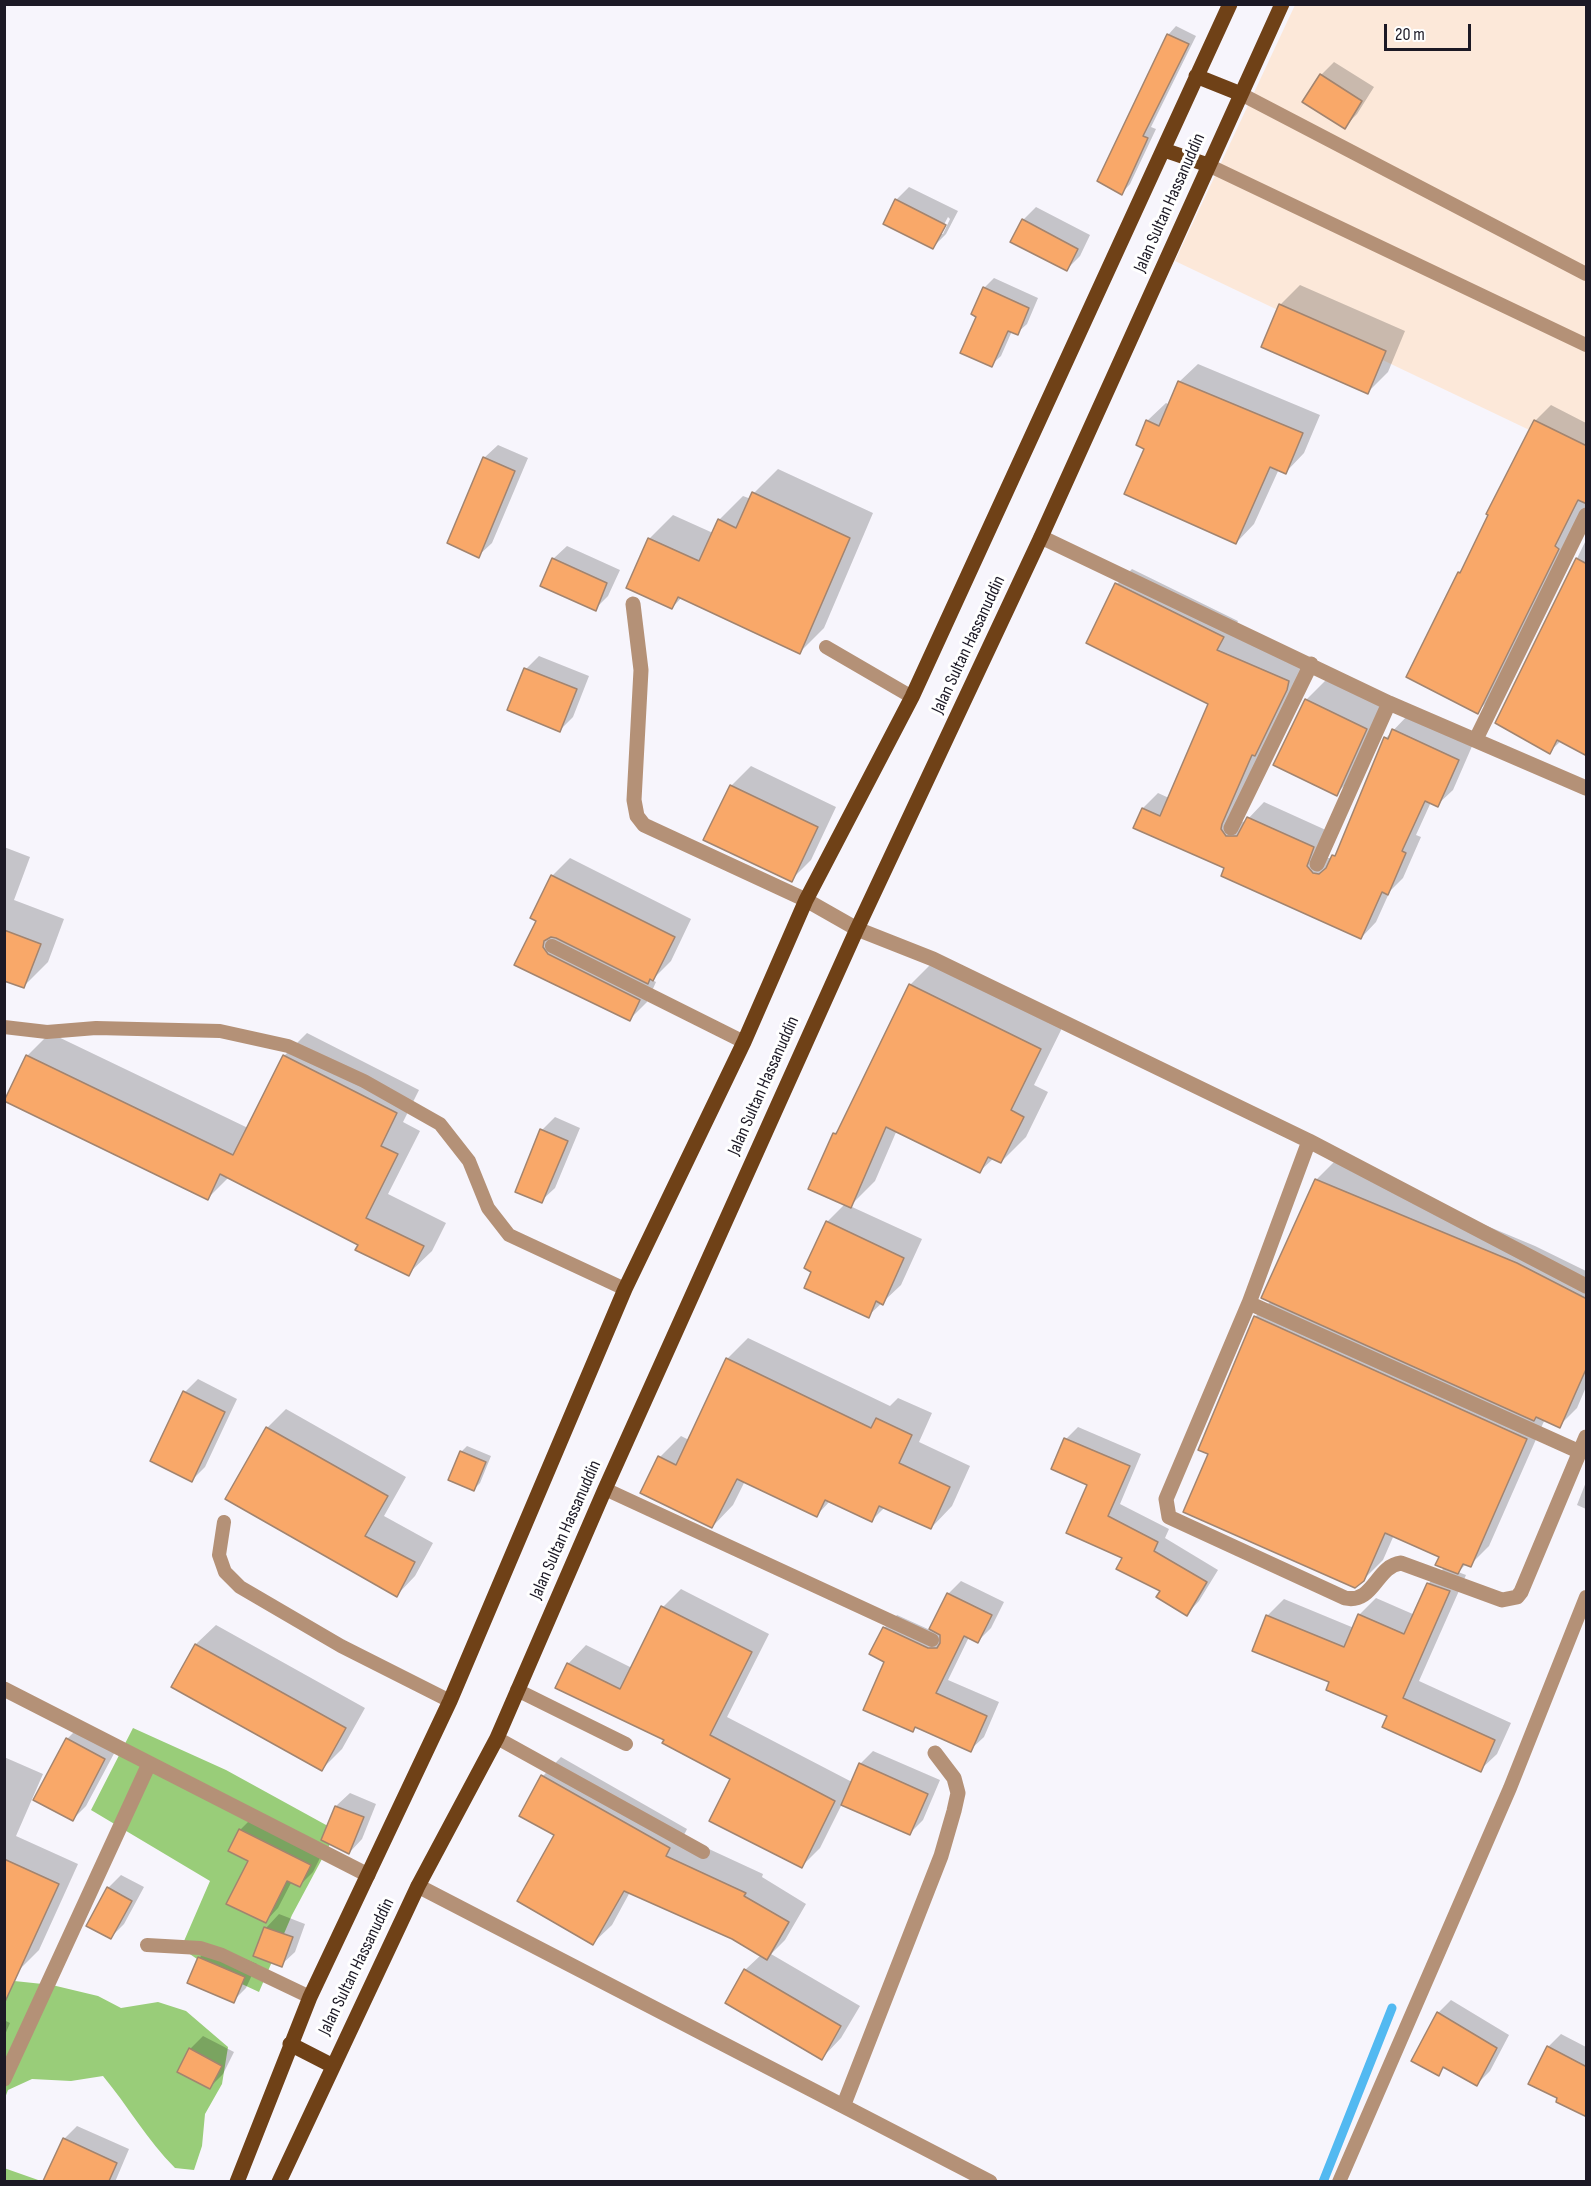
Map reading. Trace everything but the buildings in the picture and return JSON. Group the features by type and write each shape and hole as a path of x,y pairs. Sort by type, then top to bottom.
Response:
{"main road":[{"name":"Jalan Sultan Hassanuddin","path":"237,2181 310,1997 450,1701 626,1290 744,1042 806,900 912,697 1230,4"},
{"name":"Jalan Sultan Hassanuddin","path":"279,2181 418,1886 497,1738 604,1489 857,928 1041,537 1282,4"},
{"path":"1196,76 1240,94"},
{"path":"1164,150 1208,165"},
{"path":"290,2044 332,2065"}],"street":[{"path":"1476,739 1587,515"},
{"path":"1041,537 1389,703 1587,788"},
{"path":"633,603 641,670 634,800 637,816 644,825 806,900 857,928 933,959 1309,1141 1587,1286"},
{"path":"1231,828 1311,664"},
{"path":"1317,864 1389,703"},
{"path":"1309,1141 1249,1303 1166,1499 1169,1517 1345,1598 1355,1600 1364,1596 1391,1566 1401,1563 1502,1600 1511,1599 1521,1592 1587,1437"},
{"path":"1249,1303 1580,1452"},
{"path":"4,1689 368,1875"},
{"path":"844,2104 941,1856 954,1811 958,1793 954,1778 935,1753"},
{"path":"4,2079 149,1764"},
{"path":"418,1886 990,2181"}],"lane":[{"path":"1240,94 1587,274"},
{"path":"1208,165 1587,345"},
{"path":"826,647 912,697"},
{"path":"552,946 744,1042"},
{"path":"4,1027 47,1032 96,1028 220,1031 288,1046 364,1081 440,1124 469,1161 488,1208 509,1235 626,1290"},
{"path":"604,1489 932,1640"},
{"path":"224,1522 219,1555 225,1572 240,1587 341,1646 450,1701"},
{"path":"1339,2181 1510,1788 1587,1597"},
{"path":"517,1690 626,1744"},
{"path":"497,1738 703,1852"},
{"path":"147,1945 200,1948 222,1955 310,1997"}],"shaded area":[{"path":"1295,5 1586,5 1586,457 1175,261"}],"green space":[{"path":"133,1728 226,1770 337,1831 292,1915 259,1992 216,1972 181,1948 210,1881 91,1810"},
{"path":"5,1980 52,1985 98,1996 121,2008 158,2002 186,2011 228,2047 222,2084 205,2114 202,2146 194,2170 175,2168 155,2146 103,2076 71,2081 32,2079 8,2090 5,2098"},
{"path":"4,2168 41,2181 5,2181"}],"waterway":[{"path":"1323,2182 1392,2008"}]}
